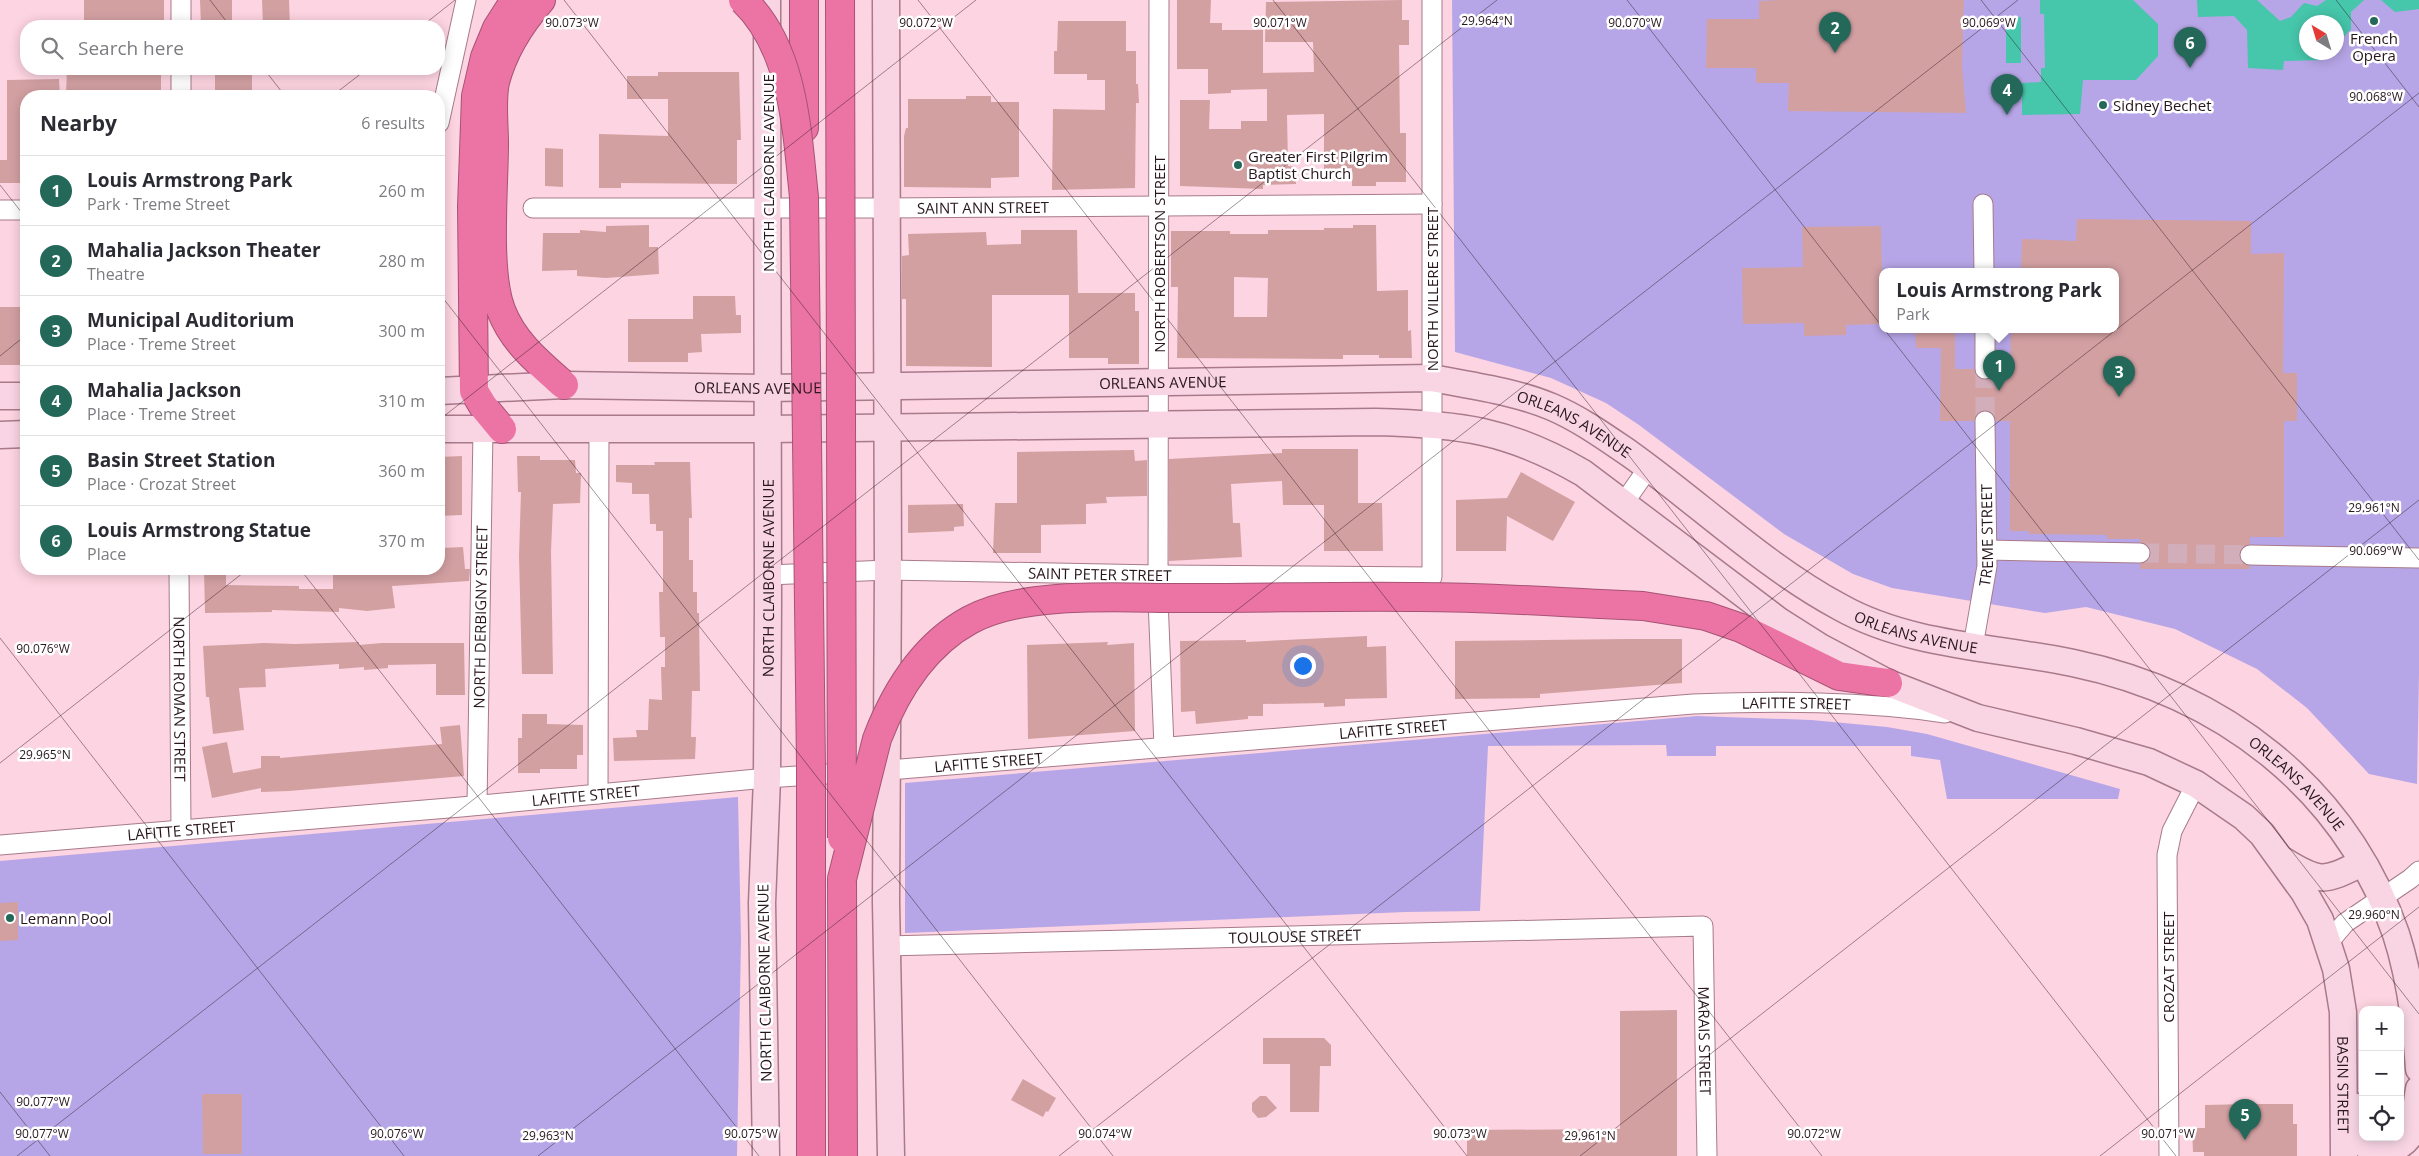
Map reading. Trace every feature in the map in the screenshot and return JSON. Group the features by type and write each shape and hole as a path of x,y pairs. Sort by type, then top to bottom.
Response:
{"highway":[{"path":"515,0 497,28 480,72 474,113 483,208 501,310 519,343 564,385"},
{"path":"492,429 483,406 474,391 483,208 495,84 519,27 541,0"},
{"path":"743,0 759,20 772,42 786,79 794,112 804,197"},
{"path":"804,0 811,1156"},
{"path":"840,0 843,1156"},
{"path":"842,879 877,739 883,722 912,672 926,654 943,638 970,620 996,609 1068,599 1420,597 1643,606 1706,616 1741,628 1839,676 1888,683"}],"street":[{"path":"181,0 181,20"},
{"path":"445,96 466,0"},
{"name":"NORTH CLAIBORNE AVENUE","path":"766,1156 762,903 766,778 768,574 767,0"},
{"path":"886,0 888,570 886,946 891,1156"},
{"name":"NORTH ROBERTSON STREET","path":"1159,0 1158,576 1164,748"},
{"name":"NORTH VILLERE STREET","path":"1432,0 1432,577"},
{"path":"181,75 181,90"},
{"name":"SAINT ANN STREET","path":"533,208 886,208 1432,204"},
{"path":"1983,204 1984,268"},
{"path":"0,210 20,210"},
{"path":"1985,333 1985,368"},
{"name":"ORLEANS AVENUE","path":"445,391 564,385 767,388 1432,378 1510,392 1554,408 1597,431 1649,468 1805,587 1843,610 1879,624 1916,635 2109,671 2175,694 2218,717 2250,738 2303,784 2331,816 2362,863 2381,899 2396,935 2405,971 2418,1043 2419,1069"},
{"path":"0,396 20,396"},
{"name":"TREME STREET","path":"1973,646 1987,566 1985,421"},
{"path":"445,429 767,429 1432,423 1484,431 1524,443 1583,473 1779,620 1820,647 1888,683 1978,718 2076,741 2149,762 2196,784 2244,817 2262,834 2284,861 2320,920 2328,943 2341,1002 2352,1022 2360,1066 2357,1130 2362,1142 2370,1151 2380,1153 2392,1150 2410,1134 2419,1089"},
{"name":"NORTH DERBIGNY STREET","path":"478,805 492,429"},
{"path":"598,794 599,429"},
{"path":"0,435 20,434"},
{"path":"1623,504 1649,468"},
{"path":"1987,550 2140,553"},
{"path":"2250,555 2419,558"},
{"name":"SAINT PETER STREET","path":"768,574 888,570 1158,576 1432,577"},
{"name":"NORTH ROMAN STREET","path":"179,575 181,830"},
{"name":"LAFITTE STREET","path":"0,846 766,778 1164,748 1709,703 1813,702 1896,706 1978,718"},
{"name":"CROZAT STREET","path":"2169,1156 2167,855 2172,831 2196,784"},
{"path":"2284,861 2306,875 2321,878 2332,877 2362,863"},
{"path":"2328,943 2345,923 2419,871"},
{"name":"TOULOUSE STREET","path":"886,946 1703,926"},
{"name":"MARAIS STREET","path":"1703,926 1707,1156"},
{"name":"BASIN STREET","path":"2341,1002 2344,1156"}],"shaded area":[{"path":"1452,0 2419,0 2419,673 2417,784 2369,774 2307,708 2257,669 2175,629 2086,607 2045,613 1892,588 1853,574 1784,534 1639,425 1606,403 1551,378 1455,352"},
{"path":"2040,0 2133,0 2158,24 2158,56 2136,80 2083,80 2080,114 2022,115 2022,83 2041,82 2041,68 2045,68 2044,14 2040,14"},
{"path":"2197,0 2257,0 2280,21 2291,17 2304,3 2317,6 2326,0 2364,0 2351,12 2351,29 2344,36 2344,15 2299,15 2299,60 2322,60 2284,61 2283,70 2248,68 2247,30 2234,16 2198,17"},
{"path":"2381,0 2419,0 2419,9 2395,12"},
{"path":"2021,17 2021,63 2006,63 2006,18"},
{"path":"1697,716 1811,720 1887,727 1927,734 2120,789 2118,799 1947,799 1940,760 1911,756 1911,746 1716,746 1716,756 1667,756 1666,745 1488,746 1480,911 1405,912 905,933 905,783"},
{"path":"738,797 741,940 737,1156 0,1156 0,861"}],"building":[{"path":"84,0 164,0 164,20 84,20"},
{"path":"200,0 232,0 232,20 201,20"},
{"path":"262,0 289,0 290,20 263,20"},
{"path":"1177,0 1211,0 1210,23 1222,23 1222,30 1263,30 1263,73 1314,72 1313,42 1265,42 1266,2 1402,0 1402,20 1409,20 1409,45 1399,45 1400,133 1406,133 1406,182 1376,182 1376,186 1352,186 1352,168 1324,169 1324,114 1287,115 1288,166 1296,167 1296,184 1263,185 1263,189 1180,186 1180,100 1210,100 1209,129 1241,129 1241,121 1267,121 1267,89 1231,90 1231,93 1208,94 1208,69 1177,69"},
{"path":"1964,0 1962,65 1966,113 1788,111 1789,83 1756,83 1756,68 1706,68 1707,19 1759,19 1759,1"},
{"path":"1058,21 1126,21 1126,51 1136,51 1136,84 1138,84 1139,103 1136,103 1135,188 1052,190 1053,109 1105,110 1105,80 1087,80 1087,74 1054,74 1054,51 1057,51"},
{"path":"658,72 739,72 741,140 737,140 737,184 621,183 621,188 599,188 599,134 668,136 668,99 627,99 627,76 658,76"},
{"path":"67,75 161,75 161,90 66,90"},
{"path":"215,75 252,75 252,90 215,90"},
{"path":"59,79 60,90 20,90 20,183 0,183 0,160 7,160 7,80"},
{"path":"966,96 991,96 991,102 1019,102 1019,177 991,178 991,188 904,187 904,136 906,128 908,128 908,99 966,99"},
{"path":"545,148 563,149 563,187 545,186"},
{"path":"2077,219 2251,221 2251,254 2284,253 2283,373 2297,373 2297,421 2284,421 2284,537 2250,537 2250,544 2241,549 2239,555 2240,561 2250,566 2250,569 2140,569 2140,564 2149,559 2151,553 2150,547 2140,542 2140,539 2107,539 2107,535 2029,534 2029,531 2010,531 2010,421 1996,421 1994,415 1985,410 1979,412 1974,421 1940,421 1941,348 1916,348 1915,333 1955,333 1955,369 1974,369 1976,375 1985,380 1991,378 1996,369 2010,369 2011,333 2119,333 2119,268 2021,268 2022,239 2076,241"},
{"path":"649,225 649,247 658,247 659,274 606,278 577,276 577,270 542,271 543,233 580,233 580,230 606,232 606,226"},
{"path":"1353,225 1376,225 1377,291 1408,290 1408,331 1411,330 1412,358 1379,358 1379,355 1343,355 1343,359 1177,358 1178,287 1171,287 1171,231 1230,231 1230,234 1268,234 1268,230 1353,228","holes":["1234,277 1268,278 1267,317 1234,317"]},
{"path":"1881,226 1882,268 1879,268 1879,324 1846,325 1846,335 1804,336 1804,323 1743,324 1742,268 1803,267 1802,227"},
{"path":"1021,230 1077,230 1078,293 1135,293 1135,311 1139,311 1139,364 1108,364 1108,358 1069,358 1069,295 992,295 992,367 906,366 906,299 902,299 902,256 909,255 908,234 986,232 987,245 1021,244"},
{"path":"693,296 735,296 736,315 741,315 741,333 701,334 702,352 688,353 688,362 628,362 628,319 693,319"},
{"path":"0,307 20,307 20,365 0,365"},
{"path":"1282,449 1358,449 1358,503 1382,503 1383,551 1324,551 1324,505 1283,505 1282,481 1231,484 1233,523 1240,523 1242,557 1169,561 1169,459 1282,453"},
{"path":"1134,450 1135,461 1147,460 1147,496 1106,497 1107,503 1086,504 1086,524 1041,525 1041,553 993,553 995,503 1017,503 1017,452"},
{"path":"462,456 462,515 445,516 445,457"},
{"path":"517,456 540,456 540,460 575,460 576,473 581,473 580,503 553,504 551,551 553,674 522,674 519,556 521,492 518,492"},
{"path":"654,462 690,462 692,518 689,518 689,560 693,560 693,592 697,592 697,613 699,613 700,691 692,691 691,737 696,737 695,759 614,761 613,738 637,737 636,730 648,730 649,699 662,700 661,667 665,667 665,637 660,637 659,592 663,592 663,531 656,531 656,524 650,524 649,494 632,494 632,483 616,482 616,465 655,465"},
{"path":"1521,472 1575,502 1553,541 1507,516 1506,551 1456,551 1456,500 1507,498"},
{"path":"963,504 964,526 954,527 954,531 908,533 908,505"},
{"path":"463,547 465,569 470,569 469,581 392,586 395,608 367,611 339,608 339,612 272,610 272,612 205,613 204,575 226,575 226,585 299,586 299,589 333,589 333,575 445,575 445,548"},
{"path":"1367,636 1367,647 1386,646 1387,698 1345,699 1345,706 1324,707 1324,703 1263,704 1263,716 1248,716 1248,719 1196,724 1195,711 1181,712 1180,641 1246,640 1246,642"},
{"path":"1682,639 1682,683 1540,694 1540,698 1455,699 1455,641"},
{"path":"359,642 359,645 382,643 464,643 465,695 436,695 436,664 388,665 388,668 364,670 364,667 339,669 339,664 265,669 266,687 239,688 244,730 213,734 209,697 206,697 203,646"},
{"path":"1108,642 1107,645 1134,643 1135,731 1028,739 1027,645"},
{"path":"522,714 547,714 547,724 583,725 583,755 577,755 577,769 540,769 540,773 518,773 518,738 522,738"},
{"path":"460,725 464,776 289,791 261,792 261,788 212,798 202,747 227,742 233,773 261,768 261,756 280,756 280,758 442,744 440,727"},
{"name":"Lemann Pool","path":"18,902 18,940 0,941 0,903"},
{"path":"1677,1010 1677,1156 1467,1156 1467,1130 1620,1129 1620,1011"},
{"path":"1263,1038 1324,1038 1331,1045 1331,1066 1320,1066 1319,1112 1290,1112 1290,1064 1263,1064"},
{"path":"1023,1079 1056,1098 1043,1117 1011,1100"},
{"path":"202,1094 242,1094 242,1154 203,1154"},
{"path":"1260,1096 1266,1096 1277,1108 1266,1117 1258,1118 1252,1111 1252,1103"},
{"path":"2293,1104 2293,1124 2297,1124 2297,1156 2204,1156 2204,1152 2193,1152 2192,1128 2205,1128 2205,1105"}],"tunnel":[{"path":"1985,369 1985,421"},
{"path":"2140,553 2250,555"}],"place":[{"name":"French Opera","path":"2374,21"},
{"name":"Mahalia Jackson Theater","path":"1835,53"},
{"name":"Louis Armstrong Statue","path":"2190,68"},
{"name":"Sidney Bechet","path":"2103,105"},
{"name":"Mahalia Jackson","path":"2007,115"},
{"name":"Greater First Pilgrim Baptist Church","path":"1238,165"},
{"name":"Louis Armstrong Park","path":"1999,391"},
{"name":"Municipal Auditorium","path":"2119,397"},
{"name":"Lemann Pool","path":"10,918"},
{"name":"Basin Street Station","path":"2245,1140"}]}
